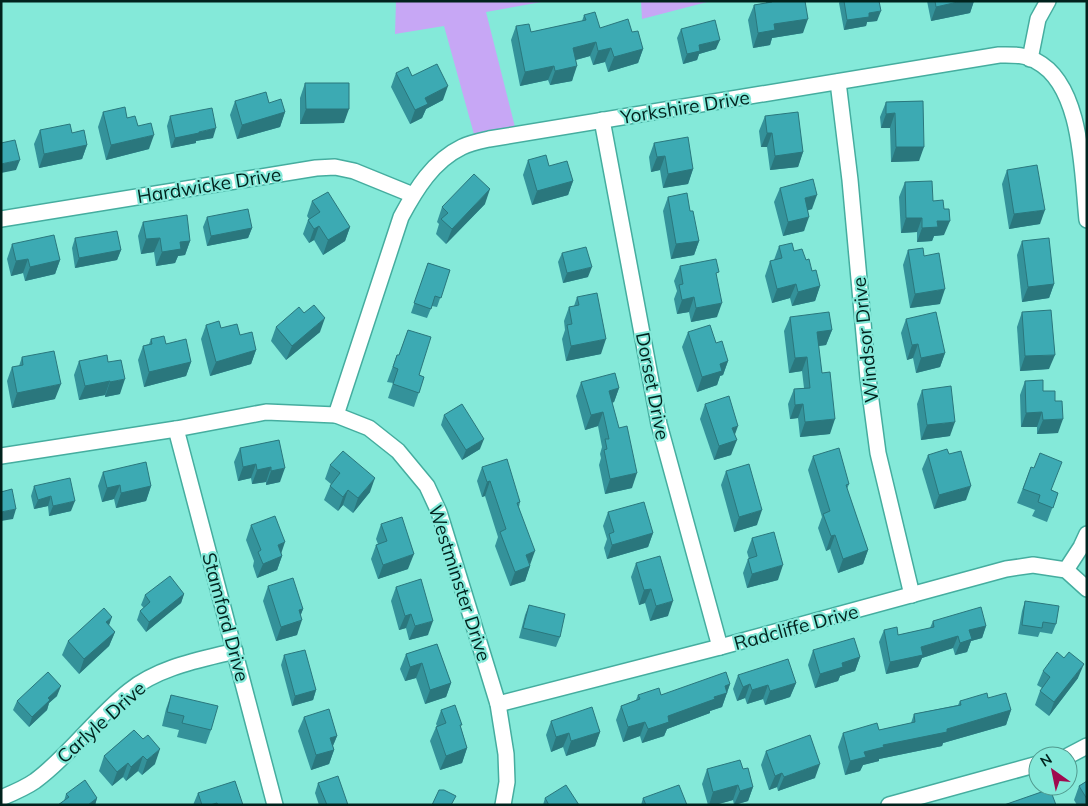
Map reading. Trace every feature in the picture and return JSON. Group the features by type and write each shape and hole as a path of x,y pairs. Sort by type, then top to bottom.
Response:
{"street":[{"path":"1030,58 1038,19 1048,1"},
{"name":"Yorkshire Drive","path":"336,415 401,217 413,195 426,175 444,159 462,147 489,139 999,55 1020,55 1037,60 1052,72 1067,95 1075,117 1087,220"},
{"name":"Windsor Drive","path":"838,82 850,180 868,378 878,453 912,595"},
{"name":"Dorset Drive","path":"602,120 659,424 720,647"},
{"name":"Hardwicke Drive","path":"1,219 316,168 335,167 354,171 413,195"},
{"name":"Westminster Drive","path":"1,456 176,429 266,412 336,415 368,428 398,450 427,486 439,512 498,704 506,754 507,782 503,805"},
{"name":"Stamford Drive","path":"176,429 276,805"},
{"path":"1087,534 1066,570 1087,590"},
{"name":"Radcliffe Drive","path":"498,704 720,647 1006,569 1033,565 1066,570"},
{"name":"Carlyle Drive","path":"1,798 35,781 56,763 129,690 149,678 172,668 235,650"},
{"path":"889,805 1028,767"}],"shaded area":[{"path":"396,1 547,1 486,12 517,135 477,145 444,26 395,34"},
{"path":"641,1 711,1 642,19"}],"building":[{"path":"772,1 805,1 808,19 774,24 775,30 758,33 754,5"},
{"path":"844,1 879,1 881,11 869,13 869,17 847,20"},
{"path":"935,1 962,1 936,7"},
{"path":"595,12 600,28 628,19 632,32 638,31 643,49 614,57 611,48 598,51 596,42 573,48 577,66 555,71 554,66 525,72 516,26 529,24 531,32 586,20 584,15"},
{"path":"715,20 720,40 699,45 700,51 687,54 681,29"},
{"path":"437,64 448,86 425,98 428,104 415,110 396,73 408,67 412,76"},
{"path":"305,83 349,83 349,109 306,109"},
{"path":"266,92 269,103 281,99 285,112 242,125 235,101"},
{"path":"923,101 924,147 896,147 895,113 886,114 886,102"},
{"path":"125,107 127,118 135,116 138,126 151,123 154,135 111,145 103,112"},
{"path":"212,108 216,128 175,138 170,116"},
{"path":"798,112 803,152 775,156 772,133 767,133 765,116"},
{"path":"70,124 72,133 84,130 87,145 44,154 40,130"},
{"path":"688,137 693,169 668,174 665,156 657,157 654,143"},
{"path":"15,140 20,160 1,164 1,143"},
{"path":"546,155 549,166 567,161 573,181 537,191 528,160"},
{"path":"1037,165 1045,210 1014,214 1007,170"},
{"path":"474,174 490,189 452,229 441,219 448,213 442,207"},
{"path":"813,179 817,195 805,198 809,217 788,222 780,188"},
{"path":"932,181 933,201 943,200 944,209 949,209 950,221 937,221 938,227 922,228 922,218 906,218 905,182"},
{"path":"328,192 350,227 328,240 319,226 314,229 308,220 320,212 312,201"},
{"path":"687,193 699,241 676,244 668,197"},
{"path":"248,209 252,228 211,236 207,217"},
{"path":"187,215 190,241 180,242 181,249 162,252 160,238 146,239 143,222"},
{"path":"117,231 121,250 79,258 75,238"},
{"path":"54,235 60,260 30,267 28,259 16,261 12,244"},
{"path":"1049,238 1054,284 1028,287 1022,241"},
{"path":"792,243 794,251 802,249 806,260 809,259 812,271 816,270 820,286 798,292 796,284 777,289 770,261 782,258 779,246"},
{"path":"586,247 592,267 567,273 562,253"},
{"path":"923,248 924,256 939,253 945,289 915,294 908,250"},
{"path":"716,259 719,272 716,273 722,303 696,308 694,297 682,300 679,285 683,284 680,266"},
{"path":"428,263 450,270 441,298 435,296 431,309 414,303"},
{"path":"597,293 606,339 571,346 567,325 572,324 569,307 579,305 577,297"},
{"path":"314,305 325,318 292,346 276,327 299,307 304,313"},
{"path":"1051,310 1055,355 1025,356 1022,312"},
{"path":"829,312 832,330 817,332 822,373 830,372 835,419 805,422 803,404 795,405 794,389 810,388 807,357 795,358 790,317"},
{"path":"936,312 945,353 921,358 918,344 912,345 906,319"},
{"path":"219,321 221,328 237,324 240,335 252,332 256,350 216,362 206,325"},
{"path":"710,325 716,343 722,341 728,361 720,364 722,371 702,377 688,332"},
{"path":"408,330 431,337 419,375 424,377 419,393 393,384 398,369 393,367"},
{"path":"164,336 166,344 186,339 191,362 149,372 143,346 152,344 151,339"},
{"path":"54,351 61,384 17,393 12,367 23,365 22,357"},
{"path":"107,355 108,362 121,360 125,379 85,386 79,361"},
{"path":"615,373 619,388 609,391 619,428 627,426 637,473 610,479 604,450 607,449 605,439 609,439 603,412 591,415 581,382"},
{"path":"1043,380 1043,391 1055,391 1055,401 1062,401 1063,419 1043,420 1042,412 1026,413 1025,381"},
{"path":"951,386 955,422 927,425 922,390"},
{"path":"729,396 738,426 732,428 737,440 719,446 705,404"},
{"path":"462,404 484,439 466,450 444,415"},
{"path":"279,440 285,468 271,471 271,467 257,470 256,464 243,467 240,448"},
{"path":"839,448 849,484 846,485 868,550 843,559 835,535 831,536 823,514 830,511 813,456"},
{"path":"947,449 949,454 961,451 971,486 939,495 928,455"},
{"path":"343,451 375,478 358,498 348,490 343,497 330,486 340,473 330,465"},
{"path":"1040,453 1062,462 1051,490 1058,493 1053,508 1038,502 1040,495 1023,489 1031,467 1034,468"},
{"path":"507,459 520,502 517,503 535,551 526,555 530,566 515,572 500,532 506,529 490,481 487,482 482,467"},
{"path":"146,462 151,486 121,493 120,485 107,488 103,472"},
{"path":"749,464 762,510 739,517 726,471"},
{"path":"70,478 75,501 53,506 51,496 38,500 34,486"},
{"path":"12,489 16,509 1,512 1,492"},
{"path":"644,502 653,533 612,545 609,534 614,532 608,512"},
{"path":"275,516 285,542 278,545 282,556 263,564 258,552 261,550 251,525"},
{"path":"402,517 414,554 383,565 376,545 387,541 381,524"},
{"path":"774,532 783,565 752,574 748,559 757,556 752,538"},
{"path":"660,556 673,601 656,606 651,589 644,590 636,563"},
{"path":"170,576 184,594 149,622 140,611 150,602 145,595"},
{"path":"293,578 303,609 299,610 302,620 281,627 268,586"},
{"path":"421,579 433,621 415,626 411,614 405,616 396,587"},
{"path":"1025,601 1059,606 1056,624 1043,622 1042,628 1022,625"},
{"path":"529,605 565,614 560,637 523,628"},
{"path":"981,607 986,626 969,630 972,639 960,643 958,636 921,647 923,655 890,662 884,630 897,627 898,635 934,627 933,621"},
{"path":"104,608 112,617 106,622 115,632 84,659 68,641"},
{"path":"854,638 860,657 842,663 843,667 820,674 813,650"},
{"path":"437,644 451,683 430,690 422,663 410,667 406,654"},
{"path":"305,650 316,690 295,696 284,655"},
{"path":"1057,652 1064,658 1069,652 1084,664 1054,702 1040,691 1050,677 1043,671"},
{"path":"788,659 796,683 770,691 768,685 752,690 750,684 743,687 738,675"},
{"path":"48,672 61,686 48,698 50,700 32,717 17,701"},
{"path":"726,672 730,684 725,686 727,693 668,716 669,722 648,729 645,722 628,727 621,706 640,699 638,695 659,688 661,695"},
{"path":"987,693 988,698 1006,693 1011,710 947,729 947,732 883,745 884,747 864,752 866,757 850,761 843,733 877,723 879,730 915,722 914,714 961,705 960,701"},
{"path":"171,695 218,706 211,730 182,723 184,716 167,712"},
{"path":"455,705 467,748 446,756 436,727 446,723 441,710"},
{"path":"592,707 600,732 571,741 569,733 556,737 551,721"},
{"path":"329,709 337,736 330,738 334,750 316,755 304,717"},
{"path":"134,730 143,739 148,735 160,749 147,760 143,756 131,767 128,763 117,772 104,756"},
{"path":"810,735 820,764 784,777 782,773 775,776 766,751"},
{"path":"740,760 743,769 748,768 753,787 740,791 738,785 713,792 707,769"},
{"path":"338,776 348,805 327,805 318,783"},
{"path":"85,780 97,798 88,805 58,805 69,797 66,794"},
{"path":"235,781 243,805 218,805 217,803 202,805 198,793"},
{"path":"1087,781 1087,799 1079,786"},
{"path":"566,785 579,805 549,805 545,798"},
{"path":"679,785 687,805 646,805 643,798"},
{"path":"439,790 444,790 456,796 451,805 432,805"},
{"path":"1030,796 1053,796 1056,805 1004,805"}]}
